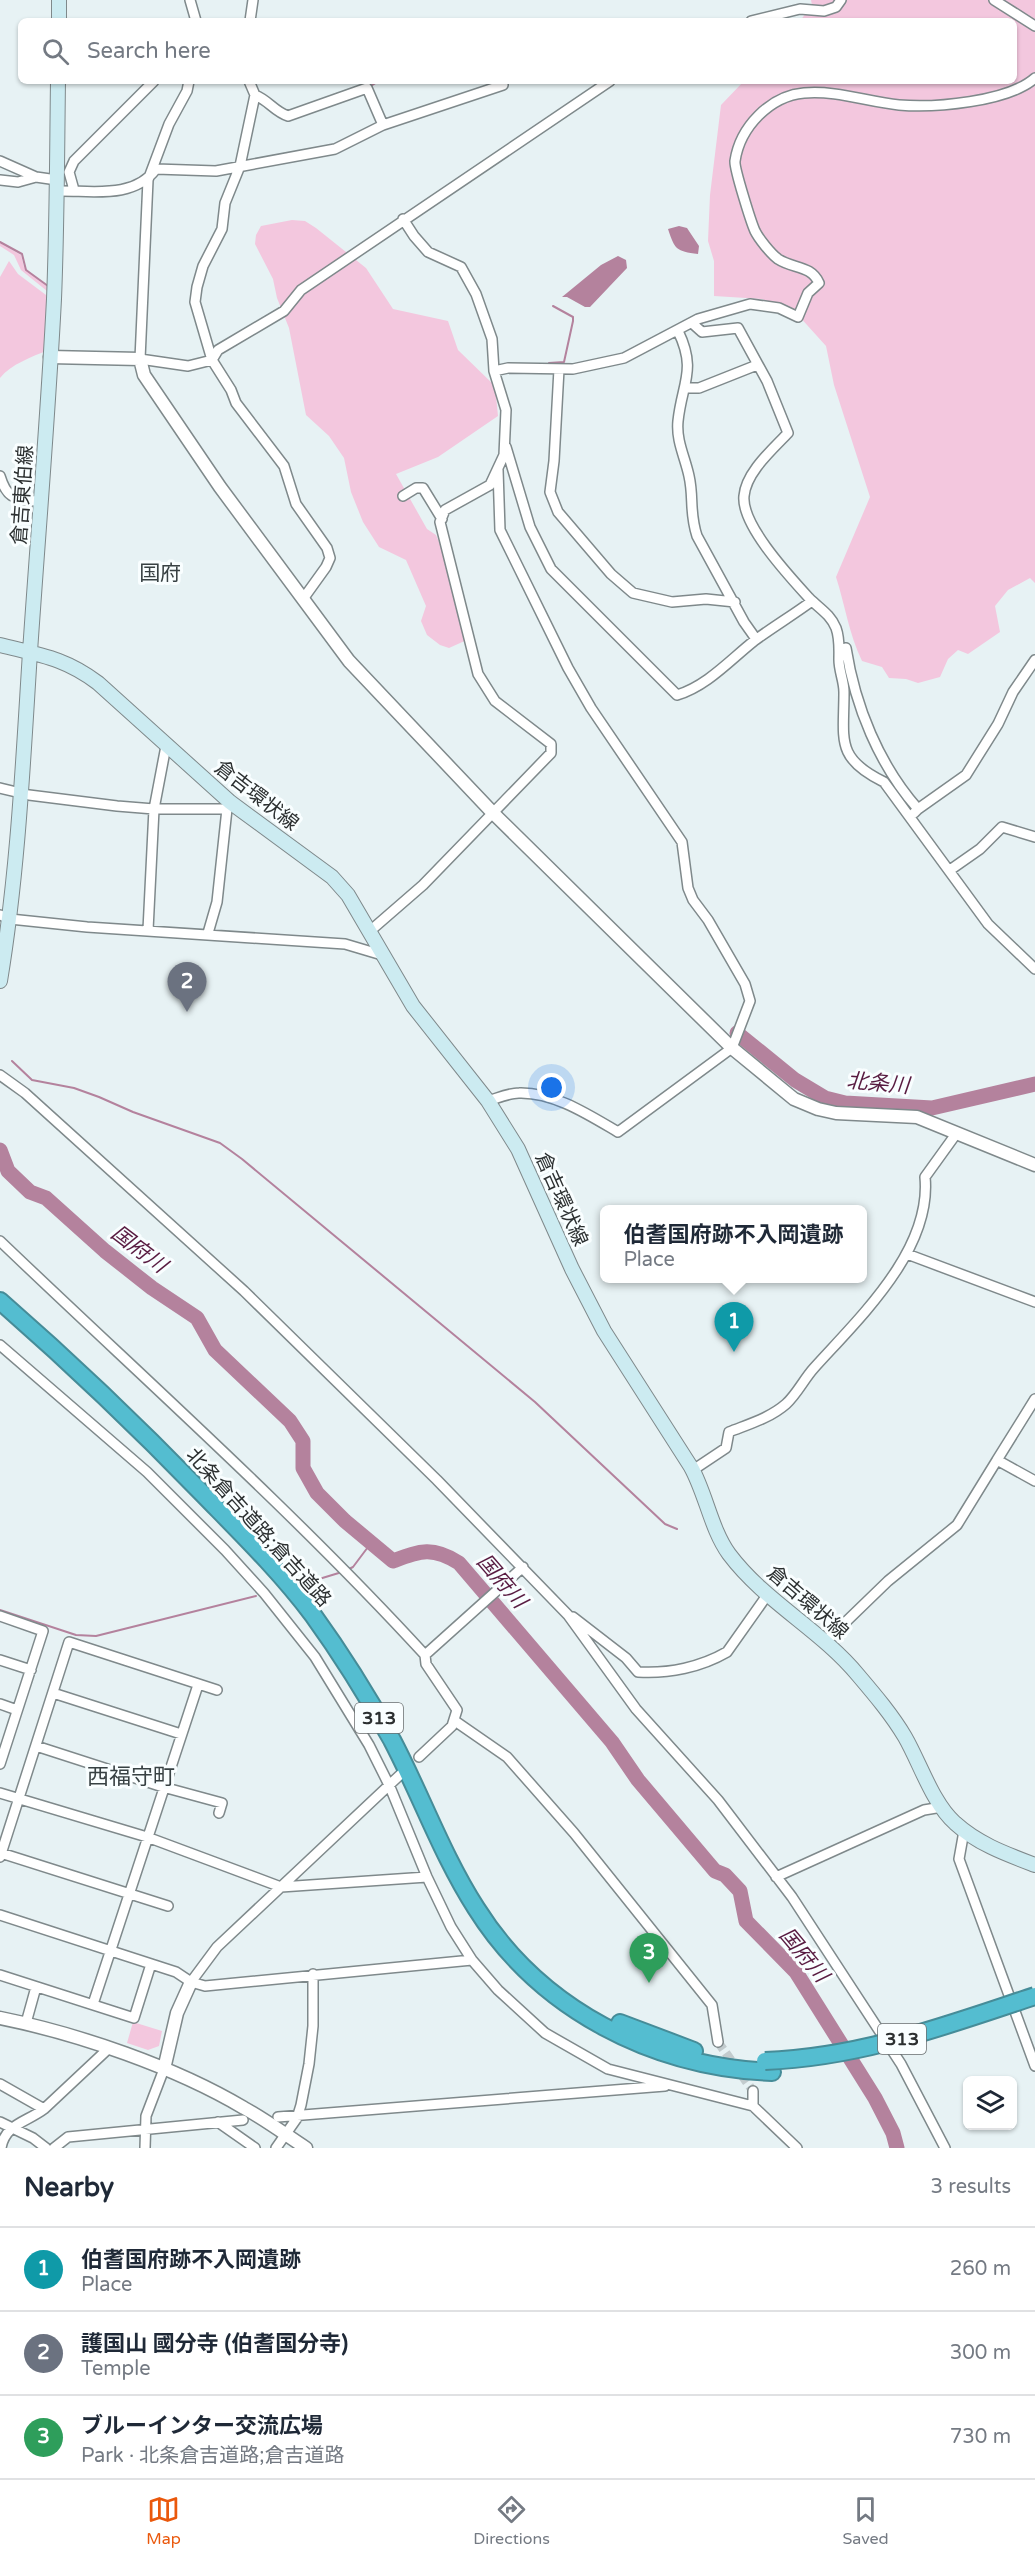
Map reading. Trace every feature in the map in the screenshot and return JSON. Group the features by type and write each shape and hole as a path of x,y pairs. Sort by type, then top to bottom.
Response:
{"highway":[{"name":"北条倉吉道路;倉吉道路","path":"0,1290 148,1426 234,1512 318,1607 373,1689 483,1903 521,1951 568,1992 636,2031 693,2051 769,2066 867,2049 1035,1996"},
{"name":"北条倉吉道路;倉吉道路","path":"0,1301 142,1431 228,1519 311,1612 340,1654 392,1740 466,1891 487,1924 514,1958 562,2001 632,2042 691,2062 718,2068 832,2066 869,2057 1035,2006"}],"main road":[{"path":"58,0 59,18"},
{"name":"倉吉東伯線","path":"0,981 5,917 22,792 42,502 57,186 58,84"},
{"name":"倉吉環状線","path":"0,645 54,658 77,667 98,683 228,806 332,877 348,895 413,1006 488,1101 518,1149 572,1269 604,1331 693,1470 702,1486 720,1539 729,1553 768,1594 825,1642 856,1672 904,1736 942,1807 952,1821 964,1831 1003,1853 1035,1865"}],"street":[{"path":"190,0 195,18"},
{"path":"250,18 253,0"},
{"path":"763,18 800,9 824,11 836,7 841,0"},
{"path":"994,0 1035,26"},
{"path":"494,370 508,368 573,369 624,358 714,313 750,304 779,308 798,318 808,293 819,283 815,274 807,269 797,268 777,258 755,232 734,163 739,148 756,118 772,103 805,93 901,105 944,104 1015,91 1035,78"},
{"path":"74,190 69,172 74,161 151,84"},
{"path":"188,84 169,124 148,180 140,359 144,375 213,477 349,661 492,812 732,1048 794,1099 818,1109 836,1113 917,1117 1035,1165"},
{"path":"250,84 255,95 240,166 225,203 222,230 203,266 195,303 212,360 231,390 236,403 275,451 284,466 296,504 327,548 330,558 326,567 303,599"},
{"path":"50,357 140,359 188,366 212,360 218,350 284,311 301,290 404,219 504,155 606,84"},
{"path":"0,161 57,186 74,190 112,193 148,180 156,169 216,171 335,149 383,125 503,85"},
{"path":"255,95 265,99 279,114 288,116 367,88 383,125"},
{"path":"0,180 18,182 36,177"},
{"path":"370,931 423,885 551,753 551,744 495,701 478,674 458,589 442,535 442,519 445,510 490,485 504,455 506,410 494,370 492,339 476,294 461,267 428,252 414,236 404,219"},
{"path":"693,322 702,333 738,328 767,381 788,433 749,482 744,496 747,515 752,527 783,569 812,601 827,612 837,630 840,648 839,662 844,681 844,743 847,754 863,772 884,782 988,924 1035,969"},
{"path":"678,330 686,348 689,367 678,422 680,450 689,476 692,522 697,536 756,639"},
{"path":"685,388 699,388 757,365"},
{"path":"558,369 554,461 550,492 558,512 610,574 633,593 672,602 706,599 735,603"},
{"path":"504,442 530,527 551,569 677,695 704,682 756,639 812,601"},
{"path":"488,1101 516,1093 533,1093 582,1112 618,1132 732,1048 750,1000 745,984 708,920 693,900 688,888 682,842 591,708 568,668 500,530 498,470"},
{"path":"0,476 4,491 10,497 42,502"},
{"path":"403,496 416,488 423,488 442,519"},
{"path":"846,648 850,674 867,723 889,770 918,809"},
{"path":"910,816 966,775 998,724 1013,692 1035,660"},
{"path":"148,930 154,809 166,746"},
{"path":"0,788 28,795 154,809 228,806 217,902 208,933"},
{"path":"950,870 980,849 1002,827 1035,837"},
{"path":"5,917 87,927 208,933 345,944 382,955"},
{"path":"0,1075 25,1093 244,1291 523,1567 568,1615 636,1709 718,1800 819,1935 901,2064 945,2148"},
{"path":"693,1470 726,1448 729,1432 766,1418 787,1403 805,1378 887,1284 907,1254 921,1222 927,1197 925,1177 956,1134"},
{"path":"0,1241 250,1475 428,1653"},
{"path":"907,1254 1035,1302"},
{"path":"0,1345 147,1472 225,1550 264,1593 315,1658 369,1745 390,1786 427,1877 451,1927 472,1960 498,1990 545,2033 608,2069 753,2106 797,2148"},
{"path":"825,1642 888,1581 957,1525 1035,1399"},
{"path":"998,1460 1035,1481"},
{"path":"419,1757 455,1721 457,1710 426,1664 428,1653 523,1567"},
{"path":"568,1615 626,1658 638,1672 654,1673 678,1670 717,1658 727,1652 768,1594"},
{"path":"0,1616 43,1631 3,1748 0,1764"},
{"path":"168,1905 1,1855 69,1642 217,1690"},
{"path":"0,1660 31,1670"},
{"path":"93,2004 198,1684"},
{"path":"53,1693 181,1734"},
{"path":"0,1704 17,1710"},
{"path":"455,1721 507,1757 574,1833 712,2005 718,2042"},
{"path":"36,1746 163,1787 222,1803 219,1813"},
{"path":"145,2148 146,2116 164,2069 177,2013 191,1982 217,1947 401,1774"},
{"path":"0,1793 147,1837 281,1887 427,1877"},
{"path":"776,1877 924,1810 942,1807"},
{"path":"964,1831 959,1859 1035,2066"},
{"path":"0,1915 110,1949 176,1972 191,1982 205,1986 472,1960"},
{"path":"0,1975 134,2018 151,1964"},
{"path":"276,2148 298,2115 310,2055 313,2026 313,1974"},
{"path":"26,2023 36,1987"},
{"path":"0,2018 26,2023 164,2069 236,2103 306,2148"},
{"path":"1,2148 11,2127 34,2117 44,2109 108,2049"},
{"path":"0,2084 44,2109"},
{"path":"278,2117 677,2085"},
{"path":"753,2091 753,2106"},
{"path":"54,2148 68,2137 243,2120"},
{"path":"0,2122 33,2138 46,2148"},
{"path":"218,2122 255,2148"}],"shaded area":[{"path":"811,0 1035,0 1035,583 1030,578 1008,590 995,606 1000,632 968,654 958,650 948,659 940,677 918,683 906,679 889,678 882,667 862,661 836,577 870,497 834,385 826,346 798,315 762,299 714,296 714,261 708,241 710,195 721,105 741,84 1017,84 1017,18 802,18 812,5"},
{"path":"292,220 305,221 316,228 366,268 393,309 448,321 458,350 495,386 498,416 438,457 396,474 427,529 436,535 455,580 469,639 449,648 440,645 427,635 421,621 426,606 406,560 379,547 363,522 351,492 344,458 329,436 306,415 289,328 277,298 273,279 255,244 256,235 261,226"},
{"path":"679,226 687,228 699,246 698,254 677,248 668,229"},
{"path":"0,243 21,255 24,267 48,287 47,291 21,270 14,255 0,246"},
{"path":"618,256 626,260 627,268 590,307 562,297 601,265"},
{"path":"9,261 18,274 46,295 52,305 48,350 16,365 0,378 0,277"},
{"path":"133,2022 162,2031 159,2046 148,2050 127,2043"}],"waterway":[{"path":"369,87 374,84"},
{"path":"0,242 22,254 26,270 48,286"},
{"path":"549,363 564,362 573,321 573,317 553,306"},
{"name":"北条川","path":"737,1033 795,1080 825,1098 845,1103 932,1108 1035,1084"},
{"path":"12,1061 32,1080 74,1088 220,1143 535,1402 665,1524 677,1529"},
{"name":"国府川","path":"0,1150 8,1171 30,1192 46,1198 105,1251 152,1288 197,1318 215,1350 290,1421 303,1441 303,1468 317,1493 345,1521 393,1561 419,1553 433,1552 459,1563 612,1742 638,1780 715,1871 725,1875 740,1891 746,1921 796,1972 875,2098 893,2133 897,2148"},
{"path":"347,1570 353,1567 371,1543"},
{"path":"306,1583 342,1572"},
{"path":"0,1610 76,1635 96,1636 256,1596"}],"tunnel":[{"path":"718,2042 753,2091"}],"place":[{"name":"護国山 國分寺 (伯耆国分寺)","path":"187,1012"},
{"name":"伯耆国府跡不入岡遺跡","path":"734,1352"},
{"name":"ブルーインター交流広場","path":"649,1983"}],"district":[{"name":"国府","path":"160,573"},
{"name":"西福守町","path":"131,1776"}]}
